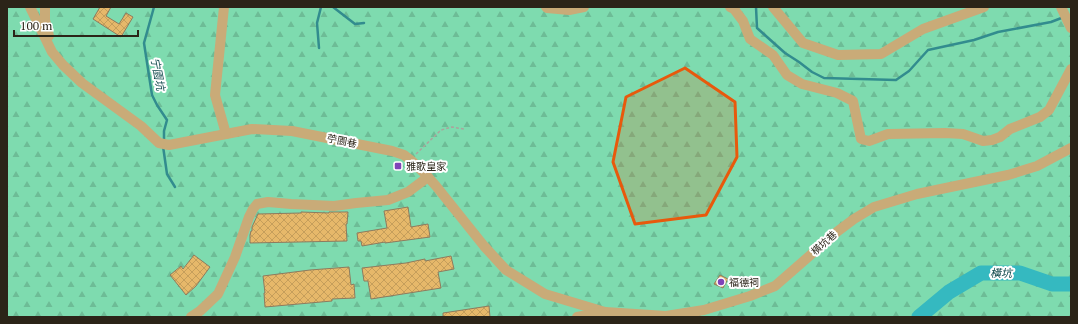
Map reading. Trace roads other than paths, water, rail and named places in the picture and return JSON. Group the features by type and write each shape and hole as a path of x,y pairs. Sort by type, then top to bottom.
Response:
{"street":[{"name":"苧園巷","path":"30,7 52,52 63,65 82,83 141,126 159,144 169,145 252,129 292,131 392,151 404,155 411,160 436,186 484,246 506,270 545,294 606,312"},
{"name":"苧園巷","path":"45,7 45,20 52,52"},
{"path":"224,7 215,95 226,134"},
{"path":"546,7 569,10 584,7"},
{"path":"730,7 734,9 743,21 750,39 773,54 787,75 802,84 837,93 853,101 861,139 869,141 888,134 945,132 963,134 983,142 992,140 1000,137 1010,129 1040,117 1048,110 1071,70"},
{"path":"773,7 803,43 838,55 881,54 923,29 984,7"},
{"path":"1062,9 1069,25"},
{"name":"橫坑巷","path":"577,317 606,312 666,316 704,310 750,296 775,286 838,231 874,207 917,194 1022,171 1037,166 1071,148"},
{"path":"191,317 200,311 218,294 235,257 251,213 257,204 268,202 334,206 388,200 408,192 428,177"}],"waterway":[{"name":"宁園坑","path":"154,7 144,43 152,95 167,120 164,131 164,141"},
{"path":"319,48 317,23 321,7"},
{"path":"333,7 355,24 364,23"},
{"path":"756,7 757,28 785,53 812,72 824,78 896,80 909,71 928,50 974,40 998,32 1051,22 1064,17"},
{"name":"宁園坑","path":"163,146 167,174 175,187"},
{"name":"橫坑","path":"919,317 949,292 981,273 1020,273 1052,284 1071,284"}],"place":[{"name":"雅歌皇家","path":"398,166"},
{"name":"福德祠","path":"721,282"}]}
